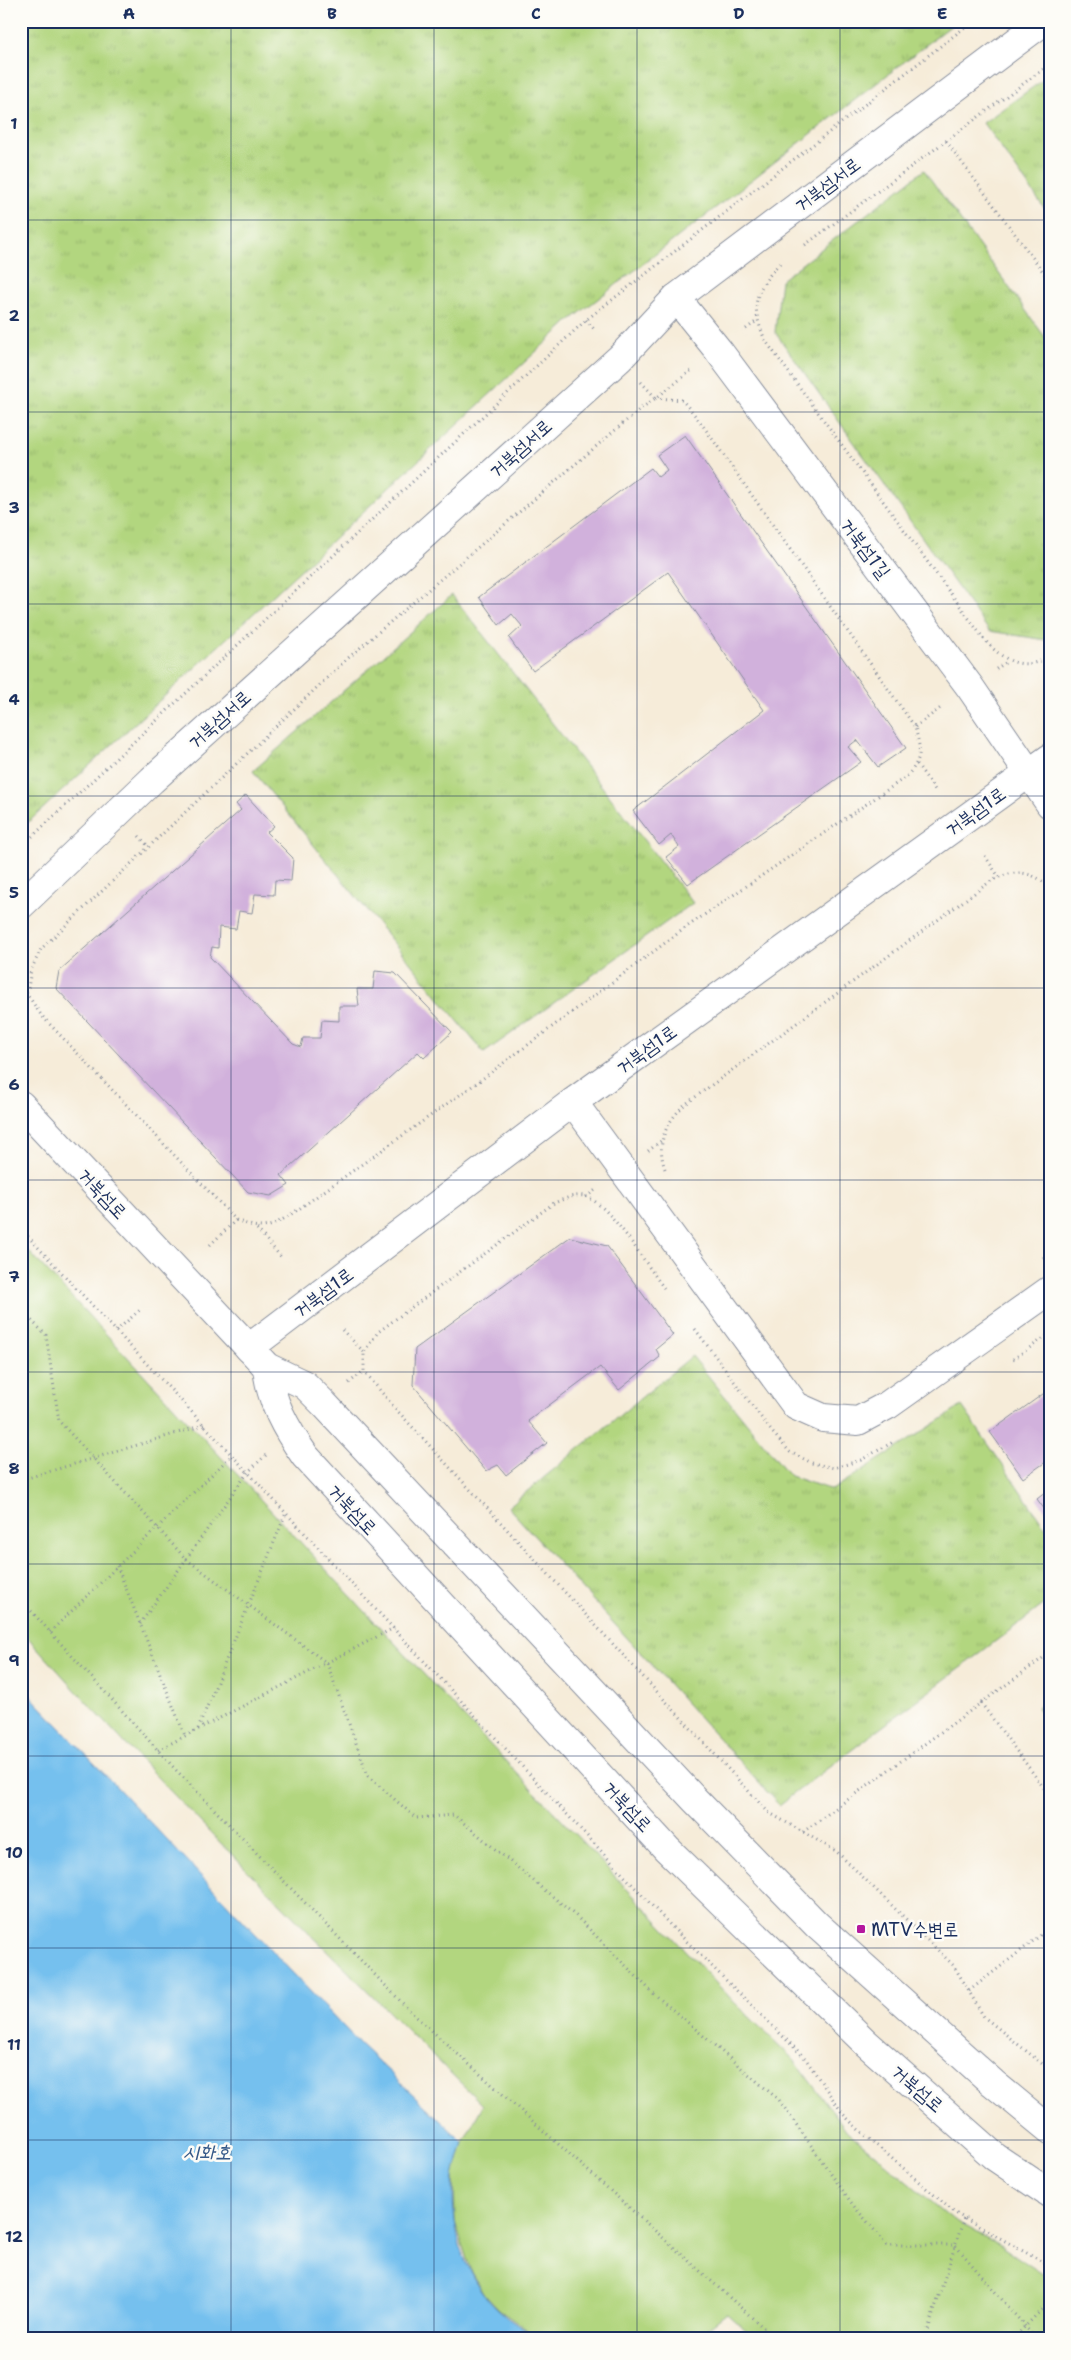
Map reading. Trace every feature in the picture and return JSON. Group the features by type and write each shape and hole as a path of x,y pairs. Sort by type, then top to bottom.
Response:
{"street":[{"name":"거북섬서로","path":"21,905 152,780 620,358 676,298 1044,21"},
{"name":"거북섬1길","path":"676,298 724,358 964,680 1039,765 1050,804"},
{"name":"거북섬1로","path":"249,1348 573,1102 1039,765"},
{"path":"573,1102 796,1406 823,1418 858,1421 888,1405 1050,1290"},
{"name":"거북섬로","path":"21,1105 267,1368 305,1385 318,1398 695,1800 817,1926 1050,2130"},
{"name":"거북섬로","path":"267,1368 268,1382 277,1408 289,1434 305,1456 667,1849 865,2042 995,2157 1050,2194"}],"path":[{"path":"21,847 586,320 973,21"},
{"path":"803,246 1050,64"},
{"path":"946,141 1050,281"},
{"path":"710,224 714,229"},
{"path":"787,258 761,285 756,300 757,321 765,340 984,640 997,654 1008,661 1019,664 1048,658 1050,665"},
{"path":"586,320 595,330"},
{"path":"746,328 757,321"},
{"path":"21,1000 27,994 30,970 41,949 347,659 640,409 693,370"},
{"path":"257,1229 276,1224 311,1200 478,1082 688,926 906,777 917,764 921,750 916,727 700,420 682,400 656,398 641,382"},
{"path":"994,671 1008,661"},
{"path":"916,727 942,707"},
{"path":"917,764 935,790"},
{"path":"87,786 94,792"},
{"path":"136,834 149,847"},
{"path":"985,856 999,877"},
{"path":"668,1175 660,1148 671,1119 683,1106 999,877 1005,874 1016,873 1031,875 1050,887"},
{"path":"21,988 41,1015 236,1220 257,1229 281,1257"},
{"path":"645,1152 662,1140"},
{"path":"600,1187 586,1196 572,1196 554,1203 378,1332 364,1352 364,1371 387,1400 768,1812 836,1850 954,1966 984,2017 1050,2070"},
{"path":"586,1196 604,1208 664,1288"},
{"path":"210,1245 236,1220"},
{"path":"21,1229 672,1927 805,2058 842,2114 964,2218 1050,2266"},
{"path":"116,1331 141,1309"},
{"path":"21,1310 46,1335 59,1421 186,1559 327,1663 368,1776 416,1818 454,1815 576,1916 653,1993 779,2100 852,2205 887,2245 955,2245 1036,2339"},
{"path":"342,1330 364,1352"},
{"path":"346,1385 364,1371"},
{"path":"21,1480 204,1425"},
{"path":"140,1624 248,1472 270,1451"},
{"path":"50,1632 232,1455"},
{"path":"198,1729 286,1513"},
{"path":"117,1566 185,1736"},
{"path":"21,1600 158,1750 413,2014 776,2339"},
{"path":"158,1750 394,1628"},
{"path":"803,1832 1050,1653"},
{"path":"981,1703 1050,1796"},
{"path":"969,1991 1050,1928"},
{"path":"925,2339 964,2218"},
{"path":"1013,2339 1050,2302"}],"green space":[{"path":"21,21 957,21 568,322 21,829"},
{"path":"1050,75 1050,216 983,123"},
{"path":"924,170 1050,344 1050,637 1046,640 989,631 775,332 781,280"},
{"path":"452,595 693,903 484,1053 253,771"},
{"path":"21,1243 460,1713 735,2003 794,2060 847,2131 951,2218 1001,2246 1050,2279 1050,2339 756,2339 727,2313 694,2339 540,2339 499,2310 484,2294 471,2272 455,2222 454,2174 463,2142 483,2105 190,1812 21,1630"},
{"path":"692,1356 790,1476 832,1490 962,1406 1050,1534 1050,1600 779,1805 508,1507"},
{"path":"1050,1698 1050,1726 1037,1707"}],"water":[{"name":"시화호","path":"21,1686 360,2044 463,2142 454,2176 453,2194 454,2212 461,2249 476,2283 487,2298 499,2311 540,2339 21,2339"}],"building":[{"path":"685,435 906,748 878,767 857,740 848,747 861,762 688,884 666,857 679,847 671,835 659,845 633,811 764,710 668,572 533,671 509,638 522,626 512,614 499,625 479,597 651,468 658,477 667,470 657,455"},
{"path":"246,795 274,826 267,832 293,858 291,881 275,880 274,895 255,894 252,913 239,911 236,929 219,927 218,948 212,947 210,957 293,1044 301,1047 303,1038 320,1038 322,1020 339,1021 339,1006 359,1006 357,989 373,989 375,971 395,973 452,1032 424,1058 418,1052 281,1175 289,1185 271,1196 248,1192 56,988 59,971 241,810 236,804"},
{"path":"570,1237 607,1246 673,1335 656,1349 660,1357 619,1390 600,1367 528,1421 547,1443 506,1475 498,1465 486,1471 413,1385 415,1349"},
{"path":"1050,1389 1050,1459 1023,1478 990,1432"},
{"path":"1050,1489 1050,1517 1037,1499"}],"place":[{"name":"MTV수변로","path":"861,1929"}]}
